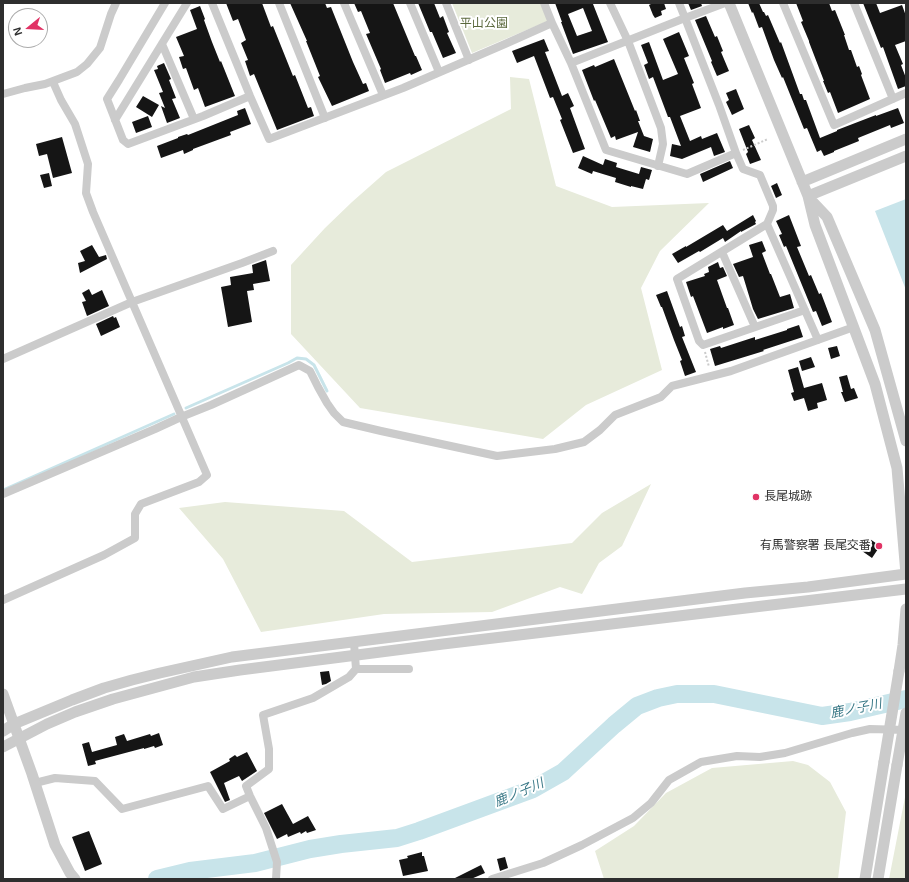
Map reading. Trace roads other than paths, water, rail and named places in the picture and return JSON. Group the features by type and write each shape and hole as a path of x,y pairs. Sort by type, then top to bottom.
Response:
{"street":[{"path":"3,94 53,82 77,72 87,64 100,48 116,3"},
{"path":"165,3 107,99 123,140 128,144 250,96"},
{"path":"116,120 187,3"},
{"path":"212,3 269,139 383,96 552,23"},
{"path":"279,3 325,118"},
{"path":"344,3 383,96"},
{"path":"410,3 439,72"},
{"path":"446,3 469,60"},
{"path":"544,3 571,63 606,150 687,174 736,152"},
{"path":"610,3 628,41 661,128 663,144 658,166"},
{"path":"679,3 743,169 760,175 773,206 768,224 677,279 699,341 703,345 805,310"},
{"path":"571,63 725,3"},
{"path":"3,731 14,724 104,688 160,673 232,657 906,574 897,468 875,384 815,225 808,196 729,3"},
{"path":"783,3 834,125 906,93"},
{"path":"854,3 893,99"},
{"path":"162,44 194,119"},
{"path":"3,600 104,555 135,538 135,514 140,504 199,482 207,475 93,212 86,193 88,164 75,124 61,100 53,82"},
{"path":"802,182 906,139"},
{"path":"808,196 906,156"},
{"path":"808,196 826,217 875,330 906,441"},
{"path":"768,224 818,340"},
{"path":"3,359 132,302 273,251"},
{"path":"722,252 755,327"},
{"path":"3,494 300,365 310,371 327,403 342,422 497,456 555,449 584,442 600,430 615,415 661,397 672,386 731,371 854,327"},
{"path":"3,747 47,724 75,712 113,699 194,677 635,620 906,589"},
{"path":"865,879 903,645 906,609"},
{"path":"276,879 277,862 266,828 246,786 269,769 269,749 263,715 313,698 349,677 356,669 354,643"},
{"path":"356,669 408,669"},
{"path":"3,694 5,706 14,724 55,845 70,873 75,879"},
{"path":"878,879 906,713"},
{"path":"492,879 543,863 582,845 633,818 650,803 668,780 701,762 737,756 760,757 785,753 870,729 906,730"},
{"path":"35,783 54,778 95,781 122,809 208,786 223,809 250,796"}],"water":[{"path":"906,199 906,290 875,211"}],"waterway":[{"path":"186,408 297,358 306,359 314,365 327,391"},
{"path":"3,490 174,414"},
{"name":"鹿ノ子川","path":"157,879 190,871 255,863 310,849 397,838 419,831 533,789 563,772 637,706 658,698 677,694 714,694 822,716 850,712 906,699"}],"place":[{"name":"長尾城跡","path":"756,497"},
{"name":"有馬警察署 長尾交番","path":"879,546"}],"park label":[{"name":"平山公園","path":"484,24"}]}
